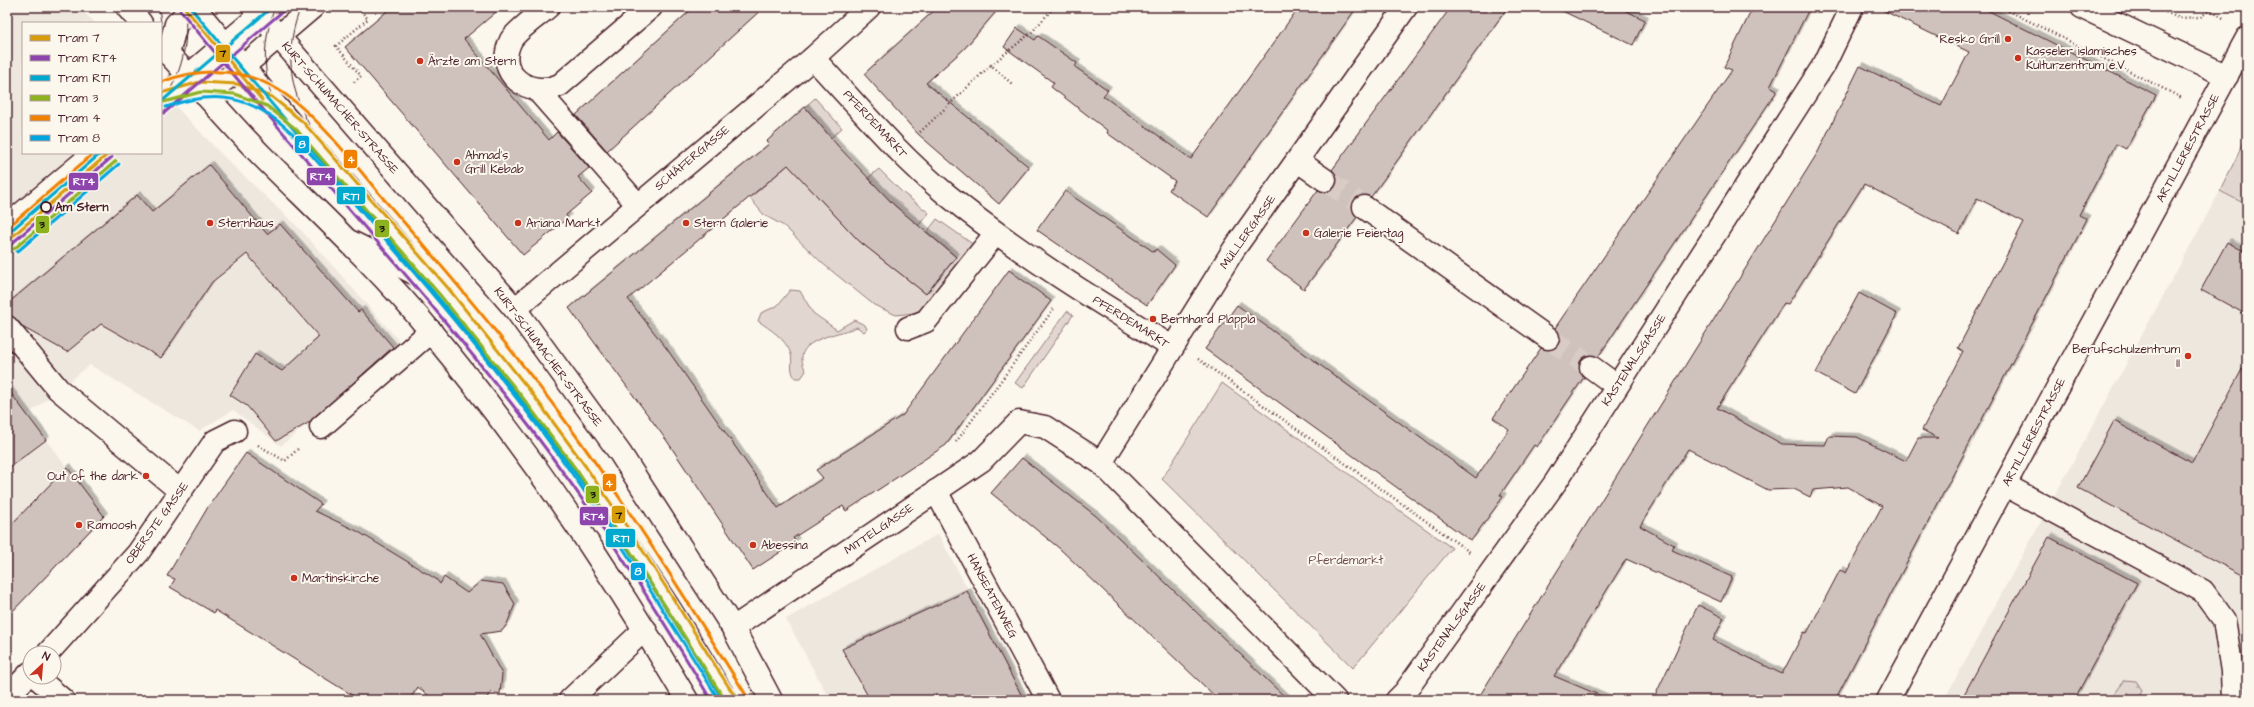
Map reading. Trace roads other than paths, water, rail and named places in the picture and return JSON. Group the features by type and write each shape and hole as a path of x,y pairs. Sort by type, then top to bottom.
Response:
{"street":[{"path":"127,7 140,22"},
{"path":"687,700 645,629 547,481 431,331 351,242 261,154 165,50 176,24 193,7 487,352 569,459 634,553 726,700"},
{"path":"204,94 244,65 313,7"},
{"path":"548,7 512,38 508,49 507,60 514,76 527,88 538,91 549,90 560,85 651,7"},
{"name":"SCHÄFERGASSE","path":"515,309 637,204 813,58 869,7"},
{"name":"MÜLLERGASSE","path":"1101,463 1234,249 1406,7"},
{"name":"KASTENALSGASSE","path":"1397,700 1405,692 1555,483 1825,63 1852,7"},
{"path":"2082,7 2227,76"},
{"path":"162,98 226,44 260,10"},
{"name":"KURT-SCHUMACHER-STRASSE","path":"260,10 278,37 515,309 620,453 733,628 771,700"},
{"name":"ARTILLERIESTRASSE","path":"1888,700 2247,38"},
{"name":"PFERDEMARKT","path":"813,58 899,151 946,194 996,232 1071,284 1172,347"},
{"path":"538,91 637,204"},
{"path":"7,226 93,154"},
{"path":"1298,161 1325,180"},
{"path":"1364,207 1548,338"},
{"path":"908,328 926,321 996,232"},
{"path":"351,242 427,280"},
{"path":"7,327 58,389 180,491"},
{"path":"321,427 431,331"},
{"path":"1591,367 1617,386"},
{"name":"MITTELGASSE","path":"733,628 981,462 1019,422 1045,427 1101,463"},
{"name":"OBERSTE GASSE","path":"55,645 138,553 215,441 235,431"},
{"path":"1101,463 1325,697"},
{"path":"2005,485 2203,591 2224,620 2232,671 2233,700"},
{"name":"HANSEATENWEG","path":"936,491 1048,700"},
{"path":"570,700 645,629"},
{"path":"7,697 22,681"},
{"path":"45,685 63,700"}],"tunnel":[{"path":"1325,180 1364,207"},
{"path":"1548,338 1591,367"}],"tram line":[{"path":"159,7 161,22"},
{"path":"162,102 174,82 183,58 186,33 184,7"},
{"name":"7","path":"184,7 262,100"},
{"name":"RT1","path":"190,7 395,246 515,392 597,503 673,619 721,697"},
{"name":"RT1","path":"162,101 272,7"},
{"path":"275,7 269,26 266,44 265,62 267,80 279,113 288,129 300,144"},
{"path":"301,7 292,37 291,68 297,97 310,126 495,345 585,464 648,557"},
{"name":"RT4","path":"180,10 428,301 536,435 563,471 614,546 664,622 711,700"},
{"name":"RT4","path":"164,113 283,11"},
{"name":"4","path":"162,82 176,77 205,72 234,73 249,77 277,89 292,99 321,126 457,284 545,394 590,455 636,523 681,591 746,695"},
{"name":"7","path":"162,93 200,82 237,84 272,97 303,122 448,288 531,392 586,467 638,543 737,700"},
{"name":"3","path":"164,102 201,92 235,94 267,106 296,129 440,295 523,398 578,472 725,700"},
{"name":"8","path":"166,107 184,101 202,98 233,99 263,111 292,133 436,298 518,400 598,510 719,700"},
{"name":"4","path":"7,228 93,154"},
{"name":"RT1","path":"7,234 100,154"},
{"path":"7,241 108,154"},
{"name":"7","path":"7,241 108,154"},
{"name":"RT4","path":"10,245 112,157"},
{"name":"3","path":"14,249 116,161"},
{"name":"8","path":"17,252 119,164"}],"place":[{"name":"Resko Grill","path":"2008,39"},
{"name":"Kasseler islamisches Kulturzentrum e.V.","path":"2018,58"},
{"name":"Ärzte am Stern","path":"420,61"},
{"name":"Ahmad‘s Grill Kebab","path":"457,162"},
{"name":"Am Stern","path":"46,207"},
{"name":"Sternhaus","path":"210,223"},
{"name":"Ariana Markt","path":"518,223"},
{"name":"Stern Galerie","path":"686,223"},
{"name":"Galerie Feiertag","path":"1306,233"},
{"name":"Bernhard Plappla","path":"1153,319"},
{"name":"Berufschulzentrum II","path":"2188,356"},
{"name":"Out of the dark","path":"146,476"},
{"name":"Ramoosh","path":"79,525"},
{"name":"Abessina","path":"753,545"},
{"name":"Martinskirche","path":"294,578"}],"park label":[{"name":"Pferdemarkt","path":"1346,560"}]}
